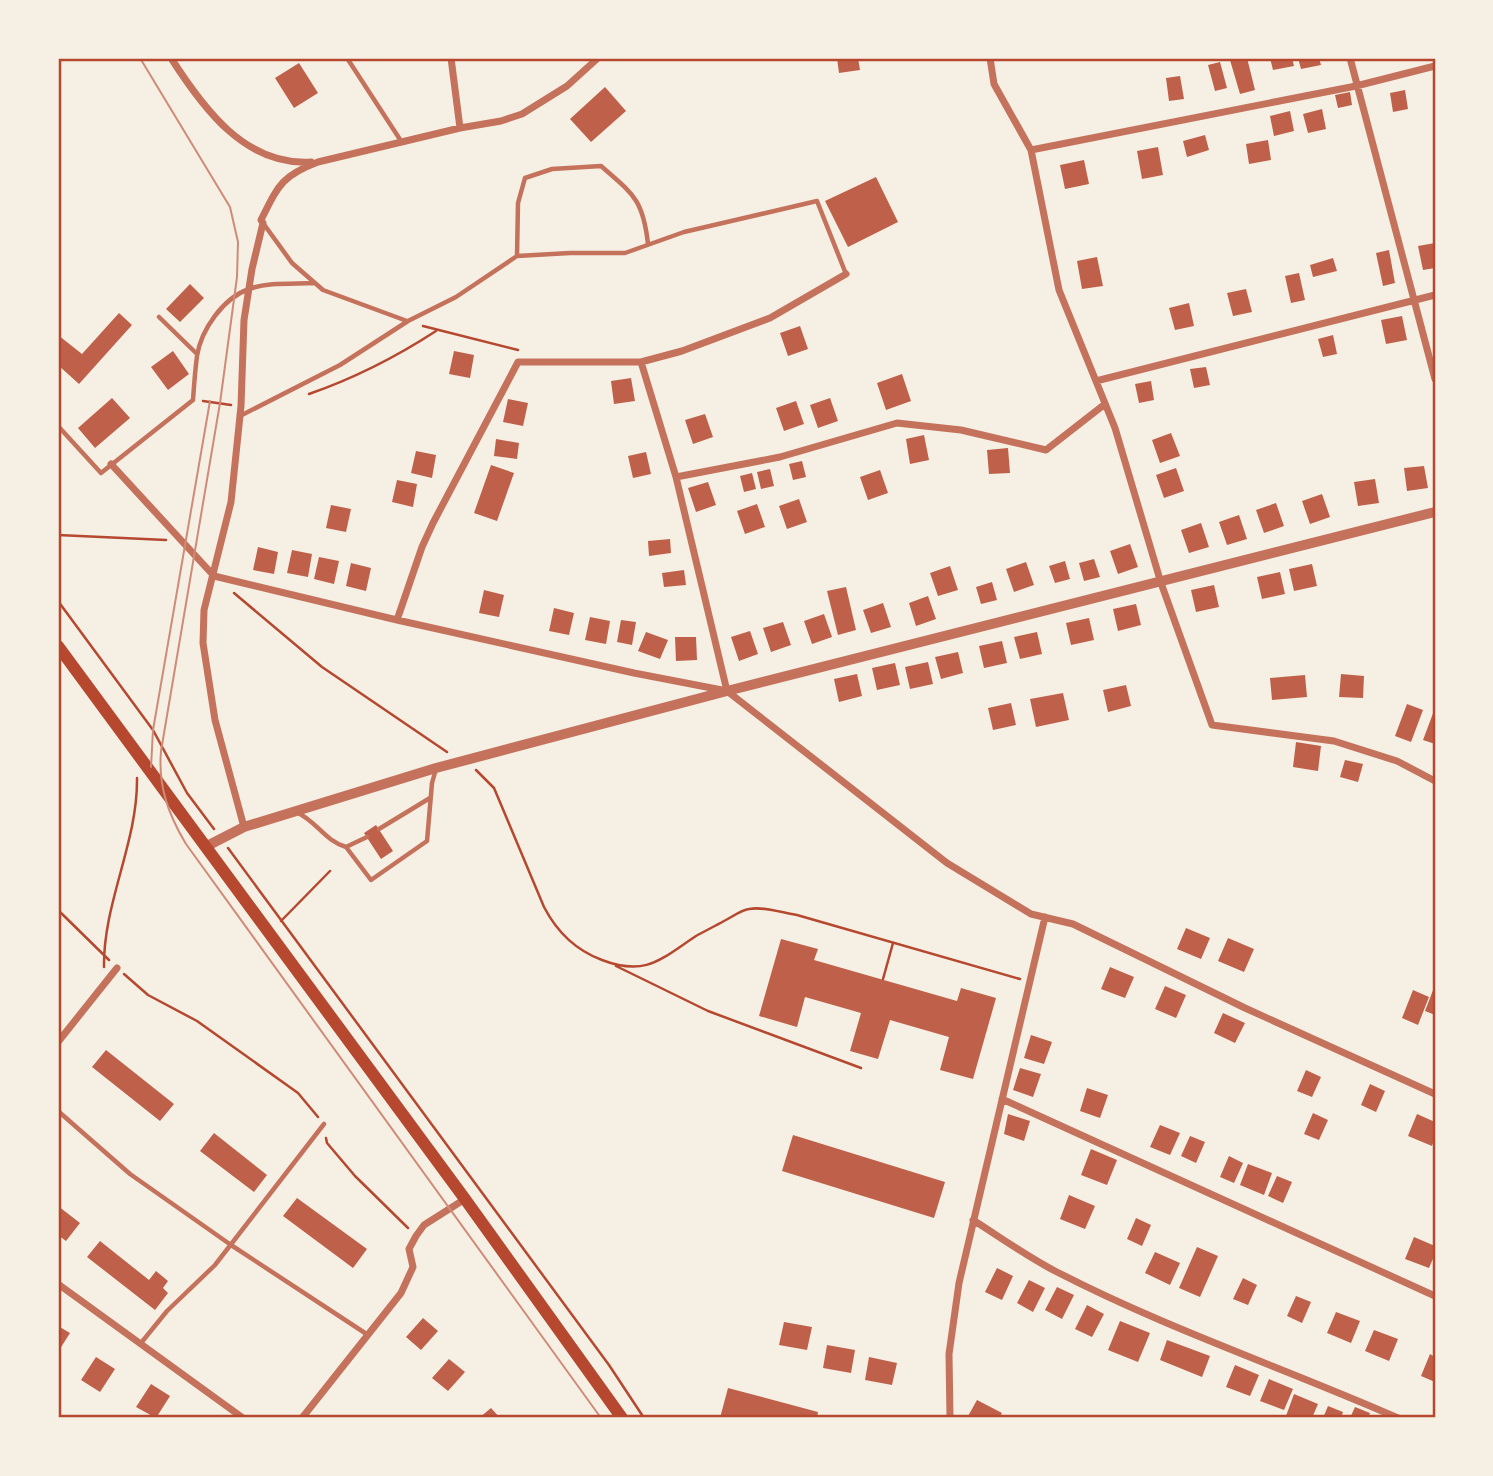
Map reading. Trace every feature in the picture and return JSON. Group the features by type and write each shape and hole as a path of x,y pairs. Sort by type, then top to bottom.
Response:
{"main road":[{"path":"58,646 465,1199 622,1418"}],"street":[{"path":"171,58 207,109 242,141 275,159 292,163 318,162"},
{"path":"451,58 460,128"},
{"path":"244,828 215,720 203,643 204,610 231,502 241,406 244,320 262,221 278,187 287,177 318,162 522,114 567,86 598,58"},
{"path":"990,58 994,84 1031,149 1059,290 1115,428 1161,583 1212,725 1334,741 1397,761 1435,780"},
{"path":"1350,58 1435,379"},
{"path":"1031,149 1356,86 1435,66"},
{"path":"397,620 433,523 518,362 641,362 682,351 770,318 846,274"},
{"path":"1096,381 1435,295"},
{"path":"641,362 676,477 727,691"},
{"path":"676,477 780,457 897,423 961,430 1046,450 1105,404"},
{"path":"111,464 214,576 397,620 727,691 947,863 1031,914 1073,924 1245,1008 1435,1094"},
{"path":"207,846 244,828 461,761 1435,512"},
{"path":"950,1418 949,1354 959,1283 1045,917"},
{"path":"58,1042 117,968"},
{"path":"1002,1100 1435,1296"},
{"path":"302,1418 408,1280 413,1267 409,1249 416,1236 424,1226 465,1199"},
{"path":"973,1220 1053,1270 1177,1327 1398,1418"},
{"path":"58,1284 243,1418"}],"lane":[{"path":"347,58 401,141"},
{"path":"517,256 518,203 525,178 552,169 601,166 635,195 646,222 648,244"},
{"path":"240,416 340,365 408,321 456,297 517,256 625,253 684,232 817,201 846,274"},
{"path":"262,221 292,263 323,290 408,321"},
{"path":"58,426 101,473 193,400 197,354 215,316 234,297 248,289 314,283"},
{"path":"159,317 197,354"},
{"path":"295,811 312,821 332,842 346,847 371,880 427,841 436,768"},
{"path":"379,830 431,797"},
{"path":"346,847 366,837"},
{"path":"58,1111 130,1174 231,1245 368,1335"},
{"path":"139,1345 167,1311 215,1265 324,1124"}],"path":[{"path":"408,321 436,331 524,351"},
{"path":"309,394 383,363 436,331"},
{"path":"193,400 241,406"},
{"path":"58,535 154,538 184,543"},
{"path":"233,592 322,667 482,774 494,788 544,907 554,925 572,944 708,1011 861,1068"},
{"path":"58,601 153,730 187,793 609,1365 644,1418"},
{"path":"104,984 103,955 108,922 136,801 134,750"},
{"path":"281,921 330,871"},
{"path":"613,964 647,966 664,959 697,936 749,909 797,915 1030,982"},
{"path":"58,910 148,995 197,1021 298,1093 324,1124 327,1143 355,1176 416,1236"},
{"path":"883,979 893,943"}],"building":[{"path":"837,58 858,58 860,70 839,73"},
{"path":"1247,58 1255,90 1240,94 1230,60"},
{"path":"1270,58 1292,58 1294,66 1273,70"},
{"path":"1298,58 1319,58 1321,65 1301,69"},
{"path":"1220,62 1227,88 1215,91 1208,65"},
{"path":"299,63 318,93 294,108 275,78"},
{"path":"1180,76 1184,99 1169,101 1166,78"},
{"path":"605,87 626,111 591,142 570,119"},
{"path":"1405,90 1408,109 1393,112 1390,93"},
{"path":"1350,92 1352,105 1338,108 1335,95"},
{"path":"1322,109 1326,129 1308,133 1303,114"},
{"path":"1290,111 1294,131 1274,136 1270,116"},
{"path":"1205,135 1209,150 1187,157 1183,141"},
{"path":"1268,140 1271,160 1249,164 1246,144"},
{"path":"1158,147 1163,175 1142,179 1137,151"},
{"path":"1084,160 1089,184 1065,189 1060,165"},
{"path":"876,177 898,222 848,247 825,201"},
{"path":"1435,243 1435,268 1423,270 1418,246"},
{"path":"1389,250 1395,283 1383,286 1376,253"},
{"path":"1097,257 1103,286 1082,289 1077,261"},
{"path":"1333,258 1337,271 1313,277 1310,265"},
{"path":"1299,273 1305,300 1291,303 1285,276"},
{"path":"190,284 204,298 180,322 166,309"},
{"path":"1246,289 1252,312 1233,316 1227,293"},
{"path":"1189,303 1194,326 1175,330 1169,308"},
{"path":"119,313 132,325 79,384 58,365 58,335 82,354"},
{"path":"1402,316 1407,340 1386,344 1381,320"},
{"path":"800,326 808,349 788,356 780,333"},
{"path":"1333,335 1337,354 1323,357 1318,339"},
{"path":"173,351 189,374 168,390 151,367"},
{"path":"454,351 474,355 470,378 449,374"},
{"path":"1206,367 1210,385 1194,388 1190,369"},
{"path":"902,374 911,401 886,410 877,383"},
{"path":"631,378 635,401 614,404 611,381"},
{"path":"1151,381 1154,400 1139,403 1135,384"},
{"path":"112,398 130,418 95,448 78,428"},
{"path":"830,398 838,421 818,428 810,405"},
{"path":"508,399 528,403 523,426 503,422"},
{"path":"796,401 804,424 784,431 776,408"},
{"path":"705,414 713,437 693,444 685,420"},
{"path":"1171,433 1180,456 1160,463 1152,440"},
{"path":"924,435 929,460 910,464 906,439"},
{"path":"496,439 519,443 517,459 494,456"},
{"path":"1008,448 1010,473 989,474 987,450"},
{"path":"416,451 436,455 432,478 411,473"},
{"path":"646,452 651,474 633,478 628,456"},
{"path":"802,461 806,477 793,480 789,464"},
{"path":"491,465 514,473 497,521 474,513"},
{"path":"1424,466 1428,488 1407,491 1404,468"},
{"path":"1176,468 1184,491 1164,498 1156,475"},
{"path":"770,469 774,486 761,489 757,472"},
{"path":"880,470 888,493 868,500 860,477"},
{"path":"752,473 756,489 744,492 740,476"},
{"path":"1375,479 1379,503 1358,506 1354,482"},
{"path":"397,480 417,484 413,507 392,502"},
{"path":"708,482 716,505 696,512 688,488"},
{"path":"1322,494 1330,517 1310,524 1302,501"},
{"path":"799,499 807,522 787,529 779,506"},
{"path":"1276,503 1284,526 1264,533 1256,510"},
{"path":"757,504 765,527 745,534 737,511"},
{"path":"331,505 351,509 346,532 326,528"},
{"path":"1239,515 1247,539 1227,545 1219,522"},
{"path":"1201,523 1209,547 1189,553 1181,530"},
{"path":"670,539 671,553 649,556 648,541"},
{"path":"1130,544 1138,567 1118,574 1110,551"},
{"path":"258,547 278,552 274,574 253,570"},
{"path":"292,550 312,554 308,577 287,573"},
{"path":"319,557 339,561 334,584 314,579"},
{"path":"1094,559 1100,577 1084,581 1079,563"},
{"path":"1065,561 1070,579 1055,583 1049,566"},
{"path":"1026,562 1034,585 1014,592 1006,569"},
{"path":"351,563 371,568 366,591 346,586"},
{"path":"1312,564 1317,586 1294,591 1289,569"},
{"path":"950,566 958,590 938,596 930,573"},
{"path":"684,570 686,585 664,587 662,573"},
{"path":"1280,572 1285,594 1262,599 1257,577"},
{"path":"992,582 997,600 981,604 976,587"},
{"path":"1214,585 1219,607 1196,612 1191,590"},
{"path":"846,587 856,630 838,635 827,591"},
{"path":"484,590 504,595 499,617 479,613"},
{"path":"928,596 936,619 916,626 909,603"},
{"path":"883,603 891,627 871,633 863,610"},
{"path":"1136,604 1141,625 1118,631 1113,609"},
{"path":"554,608 574,613 569,635 549,631"},
{"path":"824,614 832,637 812,644 804,621"},
{"path":"590,617 610,621 606,644 585,640"},
{"path":"1089,618 1094,640 1071,645 1066,623"},
{"path":"621,620 636,622 632,645 617,642"},
{"path":"783,622 791,645 771,652 763,628"},
{"path":"750,631 758,654 739,661 731,637"},
{"path":"646,632 668,640 660,659 638,651"},
{"path":"1037,632 1042,654 1020,659 1014,637"},
{"path":"675,637 696,637 697,660 676,661"},
{"path":"1002,641 1007,663 984,668 979,646"},
{"path":"958,652 963,673 941,679 935,657"},
{"path":"928,662 933,684 910,689 905,667"},
{"path":"895,663 900,685 877,690 872,668"},
{"path":"857,674 862,696 839,702 834,679"},
{"path":"1341,674 1364,676 1363,698 1339,697"},
{"path":"1305,675 1307,697 1272,700 1270,678"},
{"path":"1126,685 1131,706 1108,712 1103,690"},
{"path":"1063,693 1069,720 1036,727 1030,699"},
{"path":"1011,703 1016,725 993,730 988,708"},
{"path":"1407,704 1423,710 1411,742 1395,736"},
{"path":"1435,708 1435,744 1423,740"},
{"path":"1296,742 1321,746 1318,771 1293,767"},
{"path":"1345,760 1363,764 1358,782 1340,777"},
{"path":"376,825 393,851 381,859 364,833"},
{"path":"1186,928 1210,938 1201,959 1177,949"},
{"path":"1228,938 1254,949 1244,972 1218,961"},
{"path":"781,939 818,949 814,960 957,1001 961,988 996,998 973,1079 940,1070 949,1037 890,1020 878,1059 850,1051 861,1013 805,997 797,1027 759,1016"},
{"path":"1110,967 1134,977 1125,998 1101,989"},
{"path":"1435,985 1435,1015 1425,1011"},
{"path":"1165,986 1186,995 1176,1018 1155,1009"},
{"path":"1413,990 1429,997 1418,1025 1402,1018"},
{"path":"1223,1013 1245,1023 1235,1043 1214,1033"},
{"path":"1031,1035 1052,1042 1044,1064 1024,1058"},
{"path":"106,1050 174,1104 160,1121 92,1067"},
{"path":"1020,1068 1041,1074 1033,1097 1013,1090"},
{"path":"1306,1070 1321,1077 1312,1097 1297,1091"},
{"path":"1370,1084 1385,1091 1376,1112 1361,1105"},
{"path":"1087,1088 1108,1095 1100,1118 1080,1111"},
{"path":"1313,1113 1328,1120 1319,1140 1304,1134"},
{"path":"1008,1114 1030,1121 1024,1141 1004,1134"},
{"path":"1417,1114 1435,1122 1432,1146 1408,1136"},
{"path":"1160,1125 1180,1133 1170,1155 1150,1147"},
{"path":"214,1133 267,1175 254,1192 200,1151"},
{"path":"793,1135 945,1182 934,1218 782,1171"},
{"path":"1190,1136 1205,1142 1196,1163 1181,1156"},
{"path":"1091,1149 1117,1160 1107,1185 1081,1175"},
{"path":"1229,1156 1243,1163 1234,1183 1220,1177"},
{"path":"1248,1164 1272,1173 1264,1195 1240,1185"},
{"path":"1277,1176 1292,1182 1283,1203 1268,1196"},
{"path":"1069,1195 1095,1206 1085,1229 1060,1219"},
{"path":"297,1198 367,1249 353,1268 283,1216"},
{"path":"58,1206 80,1223 66,1241 58,1235"},
{"path":"1136,1218 1151,1225 1142,1246 1127,1239"},
{"path":"1414,1237 1435,1246 1435,1254 1429,1268 1405,1259"},
{"path":"100,1241 149,1280 156,1271 168,1281 163,1288 168,1293 155,1310 87,1257"},
{"path":"1197,1247 1218,1256 1200,1297 1179,1288"},
{"path":"1155,1252 1180,1263 1170,1285 1145,1273"},
{"path":"997,1268 1013,1276 1002,1300 985,1292"},
{"path":"1243,1278 1257,1285 1248,1305 1233,1299"},
{"path":"1029,1280 1045,1288 1033,1312 1017,1303"},
{"path":"1057,1287 1074,1295 1062,1319 1045,1310"},
{"path":"1296,1296 1311,1302 1302,1323 1287,1316"},
{"path":"1087,1305 1104,1314 1092,1337 1075,1329"},
{"path":"1336,1312 1360,1321 1351,1343 1327,1333"},
{"path":"423,1318 438,1331 421,1350 406,1337"},
{"path":"1120,1321 1150,1333 1138,1362 1108,1350"},
{"path":"784,1322 812,1327 807,1350 779,1345"},
{"path":"58,1326 70,1333 58,1352"},
{"path":"1374,1330 1398,1339 1389,1361 1365,1351"},
{"path":"1167,1340 1210,1356 1202,1377 1160,1360"},
{"path":"827,1345 855,1350 851,1373 823,1368"},
{"path":"1430,1354 1435,1357 1435,1382 1421,1376"},
{"path":"96,1357 115,1369 100,1392 81,1380"},
{"path":"869,1357 897,1363 892,1385 865,1380"},
{"path":"449,1359 465,1372 448,1391 432,1378"},
{"path":"1235,1365 1259,1375 1250,1396 1226,1387"},
{"path":"1269,1379 1293,1389 1284,1410 1260,1401"},
{"path":"151,1384 170,1396 156,1418 136,1407"},
{"path":"728,1388 818,1412 817,1418 720,1418"},
{"path":"1294,1394 1318,1404 1312,1418 1286,1416"},
{"path":"977,1400 1002,1413 999,1418 967,1418"},
{"path":"1328,1406 1343,1412 1341,1418 1323,1418"},
{"path":"1355,1407 1370,1413 1368,1418 1350,1418"},
{"path":"491,1408 500,1418 479,1418"}],"tram line":[{"path":"140,58 230,207 238,242 237,277 220,403 161,751 161,776 169,811 186,844 601,1418"},
{"path":"151,767 153,730 210,401"}]}
